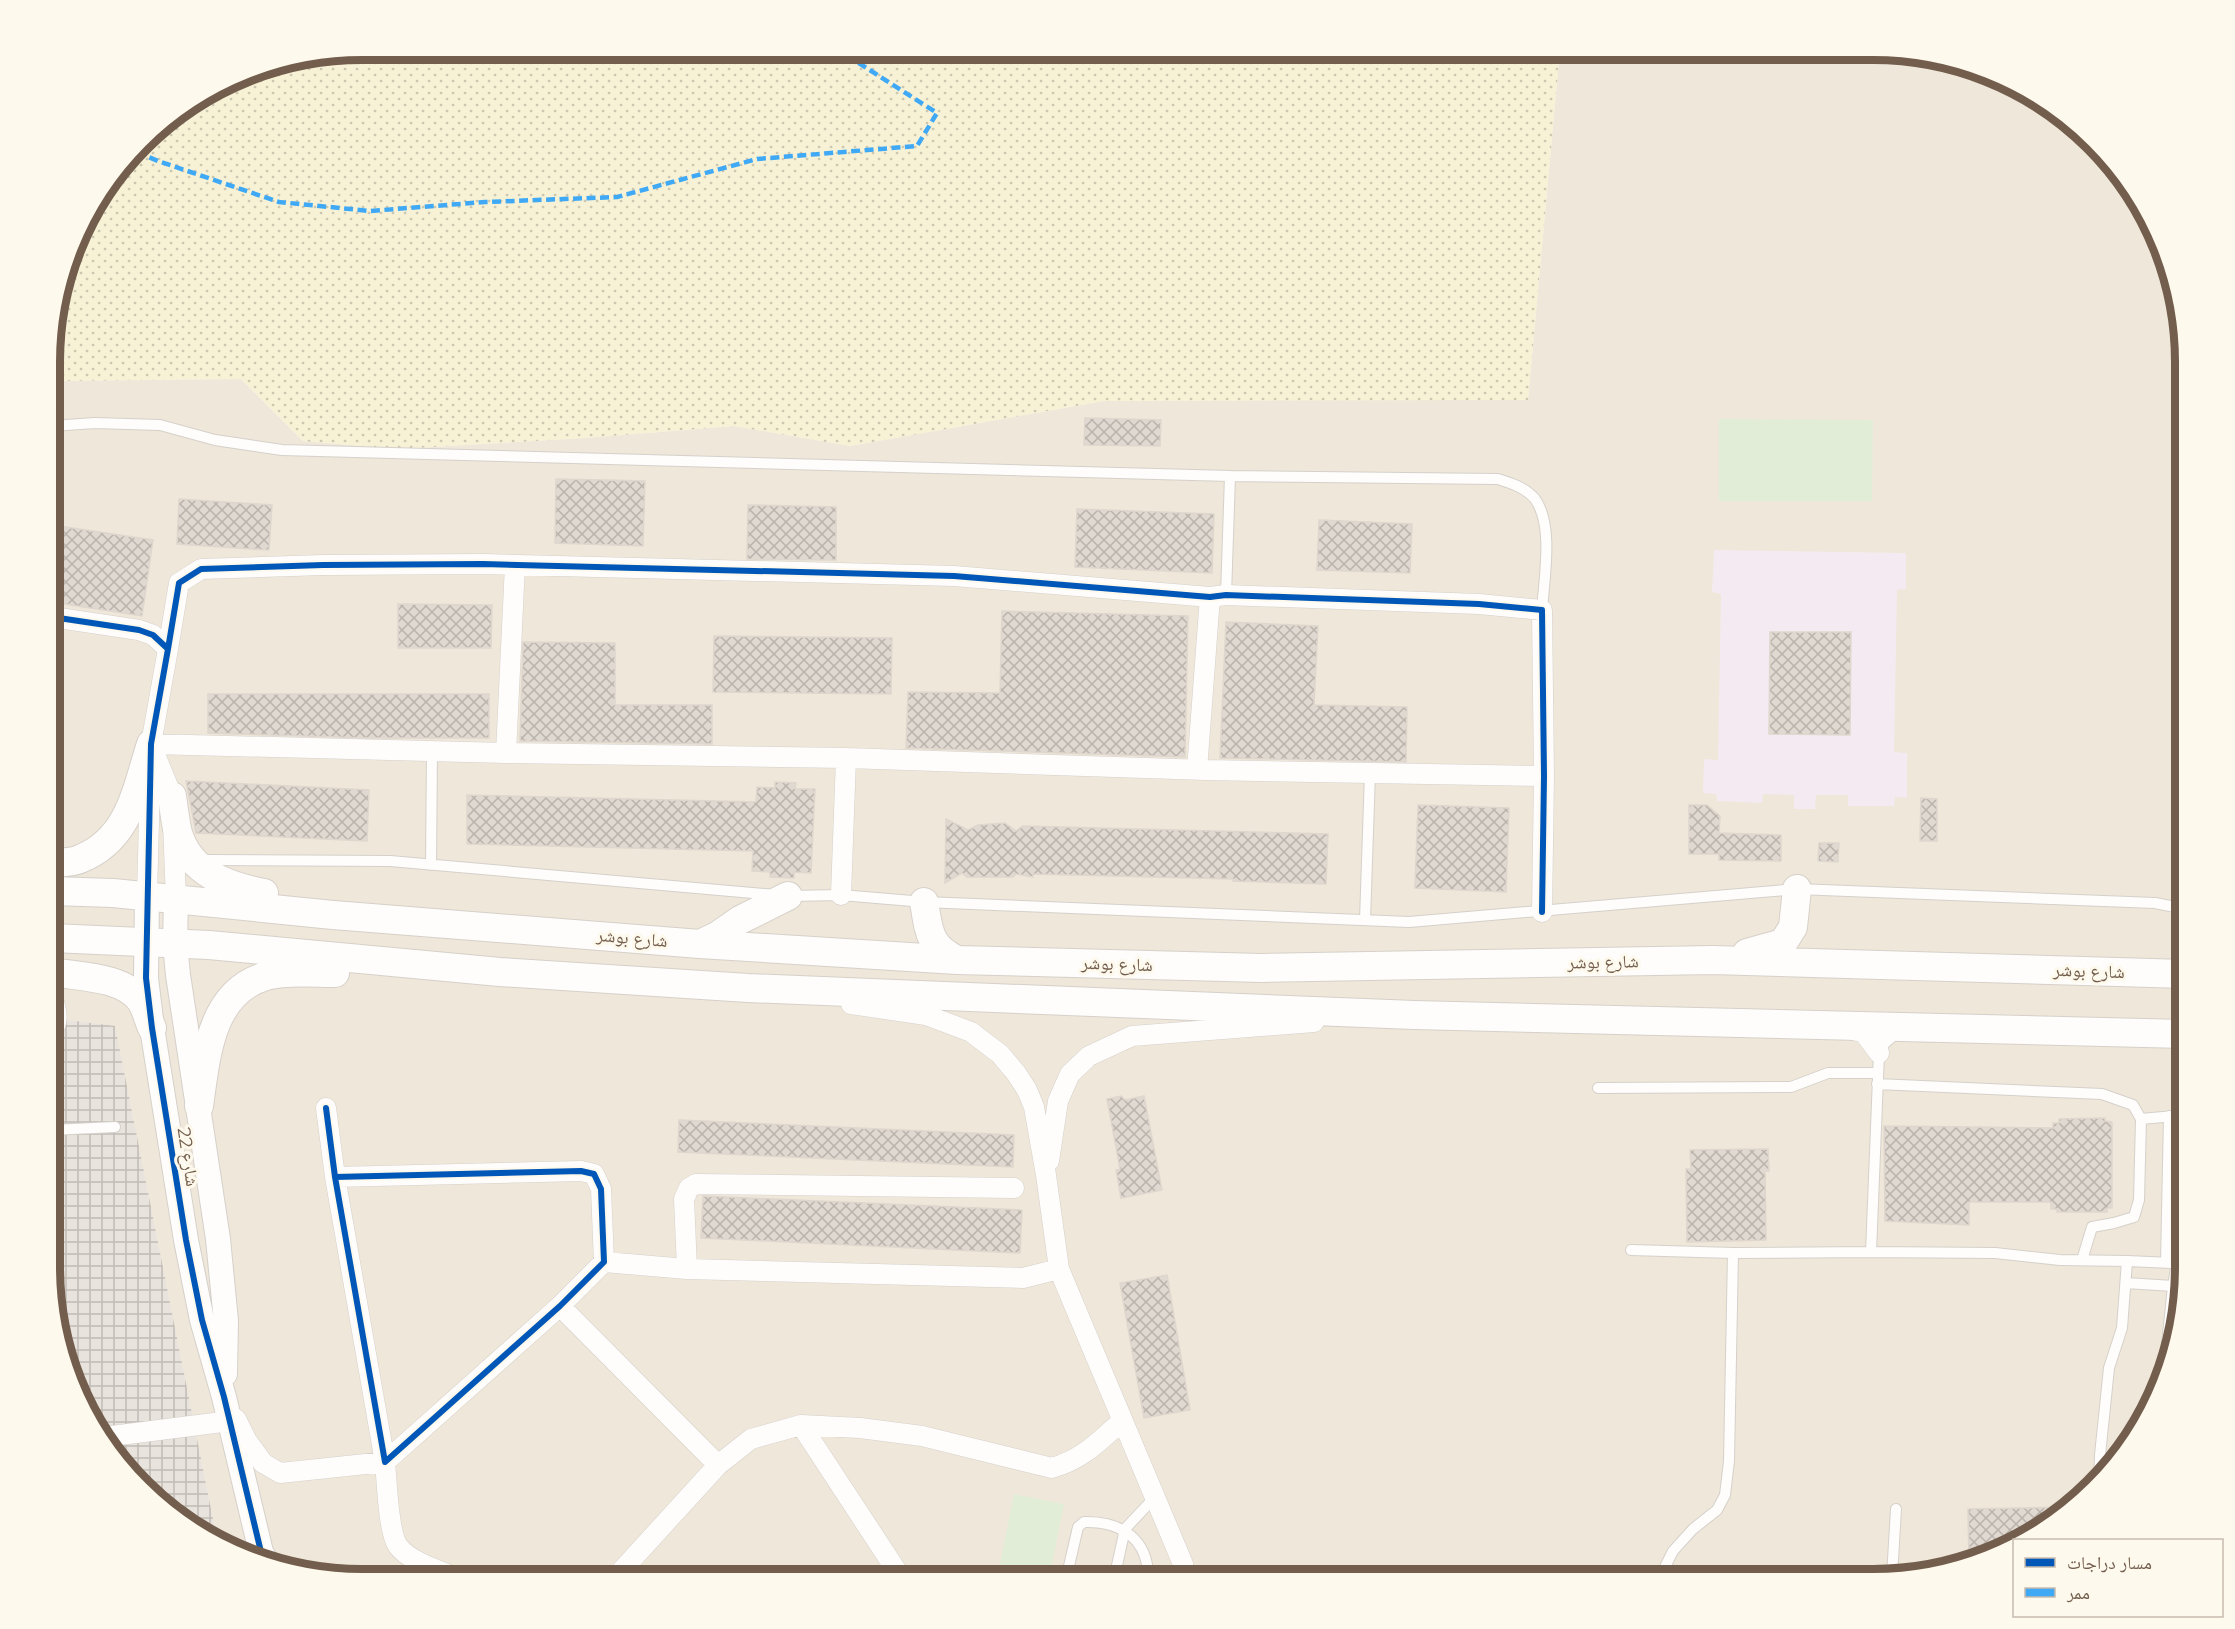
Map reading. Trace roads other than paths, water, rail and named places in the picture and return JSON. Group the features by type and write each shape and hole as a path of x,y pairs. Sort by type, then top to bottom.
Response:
{"main road":[{"path":"60,862 79,860 101,847 118,833 129,813 151,744"},
{"path":"172,796 178,833 192,860 209,875 228,885 308,898 333,915"},
{"path":"1713,960 1784,943 1792,927 1797,890"},
{"name":"شارع بوشر","path":"60,891 147,896 333,915 700,944 957,960 1262,968 1713,960 2175,974"},
{"path":"700,944 788,896"},
{"path":"924,902 933,942 944,954 957,960"},
{"path":"60,939 146,941 500,972 748,988 1414,1015 2175,1034"},
{"path":"199,1106 207,1050 216,1021 238,989 267,975 500,972"},
{"path":"60,973 106,981 126,988 140,1001 152,1028"}],"street":[{"path":"1542,912 1544,776 1542,610 1479,604 1218,596 954,576 515,565 323,565 201,569 179,583 151,744 506,753 846,758 1197,770 1544,776"},
{"path":"506,753 515,565"},
{"path":"1197,770 1218,596"},
{"path":"60,618 139,630 153,635 168,649"},
{"name":"شارع 22","path":"151,744 172,796 176,900 175,944 218,1239 226,1321 224,1397"},
{"name":"شارع 22","path":"151,744 146,978 152,1028 186,1240 200,1309 224,1397 261,1551"},
{"path":"842,896 846,758"},
{"path":"748,988 926,1015 970,1032 1000,1054 1027,1090 1034,1107 1059,1269 1185,1569"},
{"path":"1046,1175 1058,1101 1070,1074 1089,1056 1131,1036 1414,1015"},
{"path":"1839,1025 1864,1033 1878,1063"},
{"path":"326,1108 335,1177 385,1462 392,1527 397,1545 411,1557 438,1569"},
{"path":"224,1397 247,1441 263,1464 280,1473 385,1462 560,1306 604,1262 601,1189 594,1174 581,1171 335,1177"},
{"path":"687,1269 684,1199 689,1188 696,1184 1014,1188"},
{"path":"604,1262 687,1269 1023,1278 1059,1269"},
{"path":"560,1306 718,1465"},
{"path":"112,1436 230,1421"},
{"path":"623,1569 718,1465 751,1439 801,1425 860,1428 922,1436 1052,1468 1070,1463 1085,1453 1122,1421"},
{"path":"801,1425 895,1569"}],"lane":[{"path":"60,425 95,423 160,425 215,440 282,450 1230,476 1498,479 1518,485 1535,499 1544,522 1547,546 1542,610"},
{"path":"1218,596 1230,476"},
{"path":"431,865 432,751"},
{"path":"1365,920 1370,773"},
{"path":"192,860 390,861 788,896 842,896 924,902 1409,922 1797,890 2155,903 2175,907"},
{"path":"1871,1251 1878,1063 1893,1035 1909,1027"},
{"path":"1598,1088 1791,1087 1828,1073 1878,1063"},
{"path":"1877,1084 2102,1094 2133,1105 2141,1119 2139,1200 2134,1217 2092,1227 2082,1260"},
{"path":"2126,1283 2173,1286 2169,1116"},
{"path":"2141,1119 2175,1116"},
{"path":"60,1130 115,1127"},
{"path":"1632,1250 1733,1253 1871,1251 1995,1253 2082,1260 2171,1263"},
{"path":"1664,1569 1673,1551 1693,1528 1717,1510 1725,1495 1729,1461 1733,1253"},
{"path":"2171,1263 2175,1258"},
{"path":"2100,1467 2109,1368 2122,1328 2127,1261"},
{"path":"1116,1569 1125,1529 1155,1497"},
{"path":"1893,1568 1896,1509"},
{"path":"1068,1569 1078,1527 1084,1522 1125,1529 1142,1549 1147,1559 1148,1569"}]}
